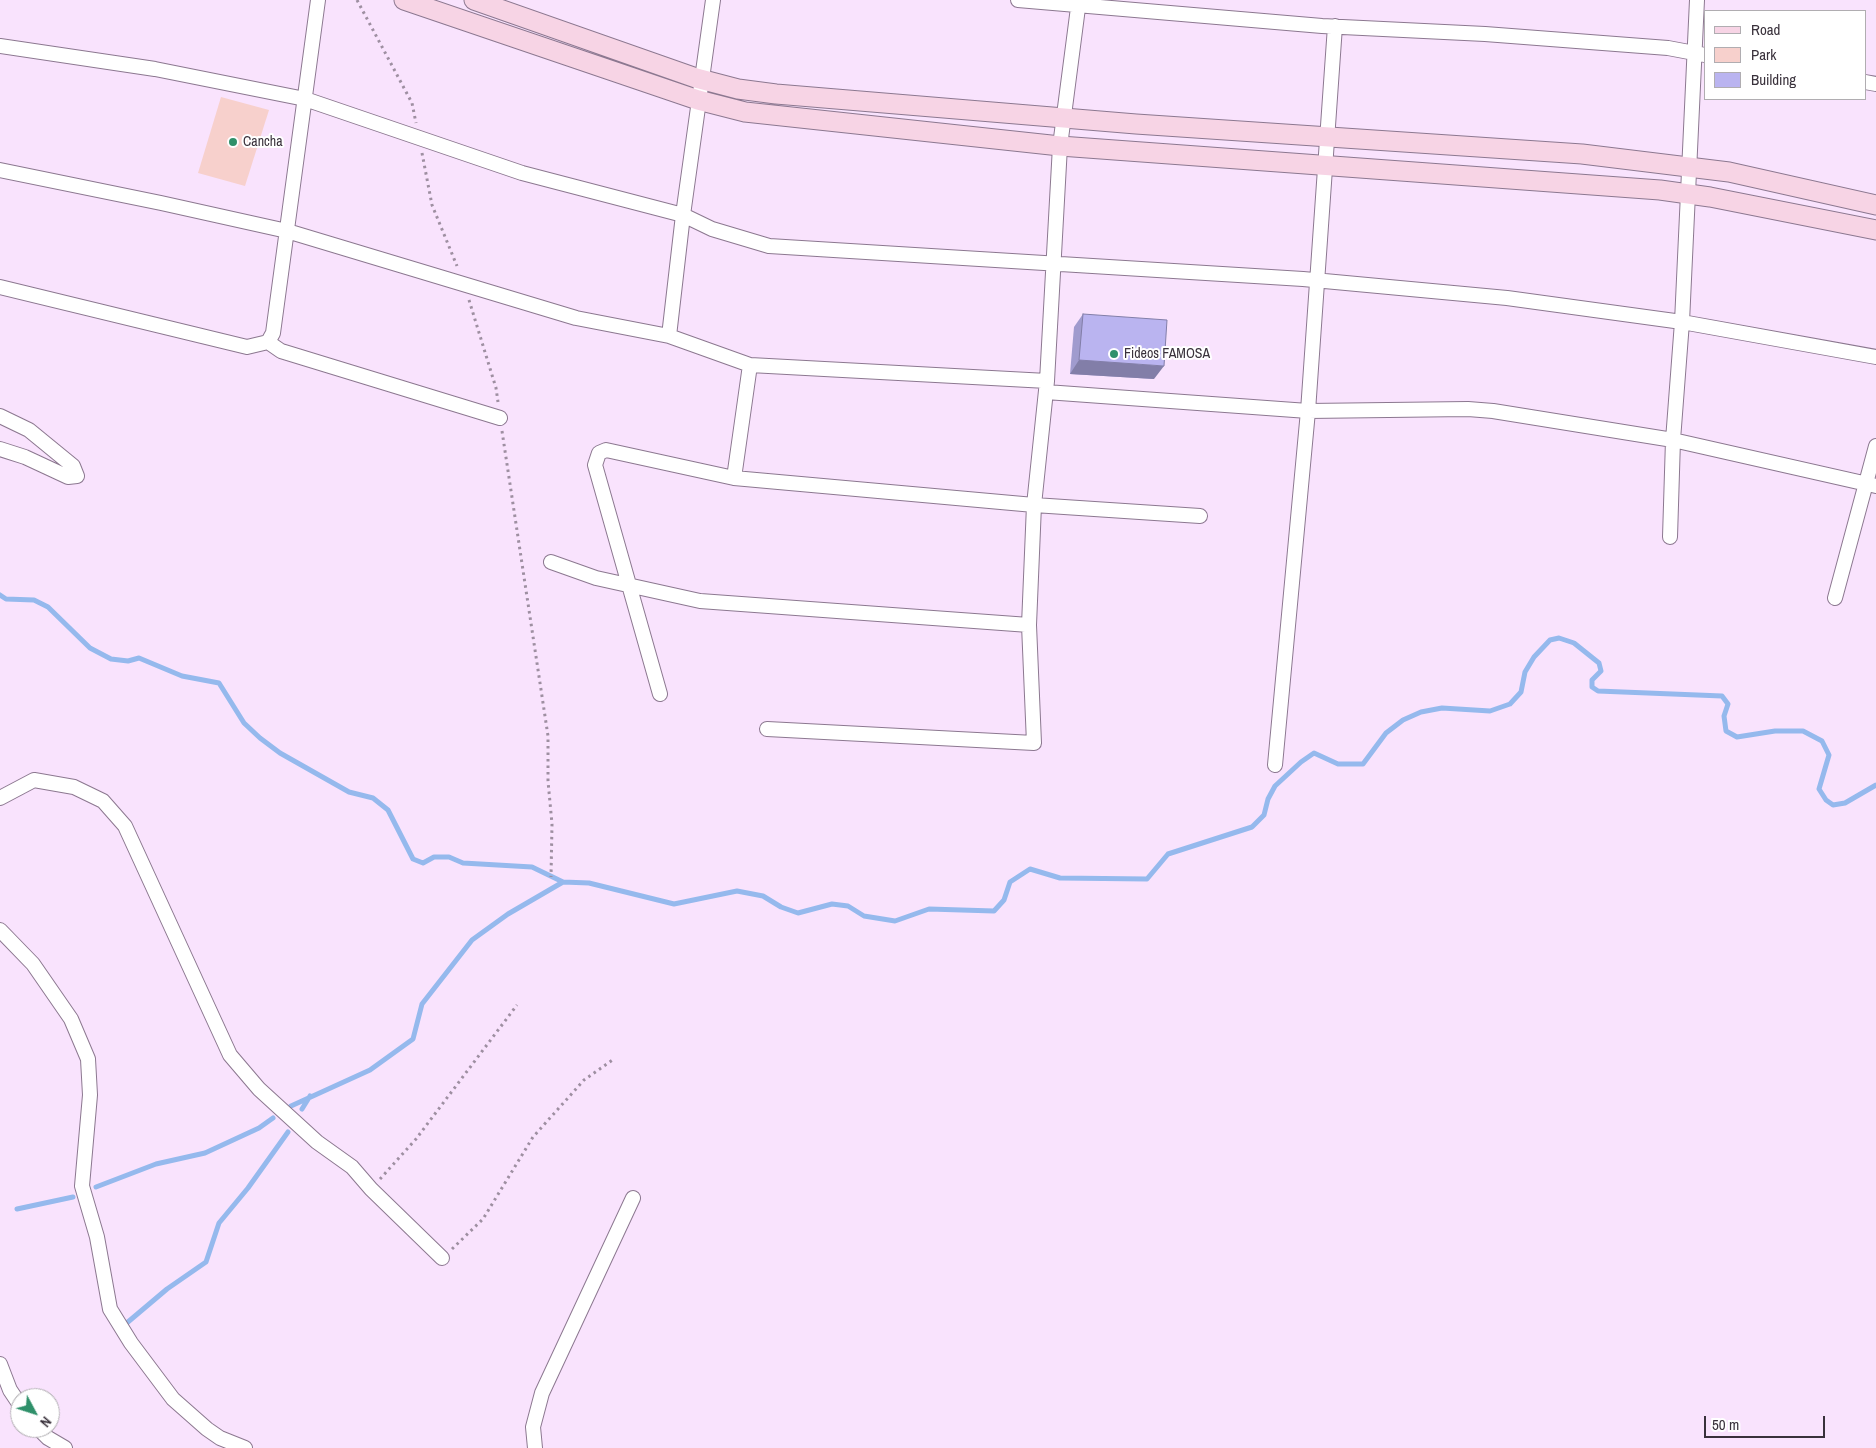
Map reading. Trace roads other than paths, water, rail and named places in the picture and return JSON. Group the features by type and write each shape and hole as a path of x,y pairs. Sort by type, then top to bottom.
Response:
{"main road":[{"path":"404,0 698,100 745,112 1060,146 1687,194 1876,230"},
{"path":"474,0 702,79 738,89 776,94 1063,118 1582,154 1729,172 1876,205"}],"street":[{"path":"0,287 247,347 268,342 273,333 318,0"},
{"path":"669,336 682,215 713,0"},
{"path":"1018,0 1078,2 1335,26 1485,34 1668,48 1700,54"},
{"path":"1670,537 1672,440 1682,322 1688,168 1700,54 1697,0"},
{"path":"767,729 1034,743 1029,625 1034,505 1047,387 1060,146 1078,2"},
{"path":"1275,766 1308,411 1335,26"},
{"path":"0,46 155,69 305,99 522,173 682,215 712,229 769,246 1317,281 1508,298 1682,322 1876,356"},
{"path":"0,170 161,202 287,231 576,318 669,336 750,365 1047,387 1308,411 1468,408 1672,440 1871,485"},
{"path":"268,342 280,351 500,418"},
{"path":"734,478 750,365"},
{"path":"0,416 29,430 73,466 77,476 68,477 25,457 0,449"},
{"path":"1835,598 1871,485 1876,446"},
{"path":"660,694 595,465 599,453 606,450 734,478 1034,505 1200,516"},
{"path":"551,562 596,578 700,600 1029,625"},
{"path":"0,798 34,780 74,787 103,801 126,826 230,1055 259,1089 318,1142 352,1167 371,1189 442,1258"},
{"path":"0,930 33,964 71,1019 88,1059 90,1095 82,1186 97,1237 110,1309 131,1343 173,1399 220,1438 245,1448"},
{"path":"536,1448 533,1427 542,1392 633,1198"},
{"path":"0,1364 10,1390"},
{"path":"48,1438 65,1448"}],"waterway":[{"path":"0,595 6,599 34,600 48,607 90,648 111,659 128,661 139,658 182,676 219,683 244,723 260,738 280,753 349,792 373,798 388,810 413,859 423,863 434,857 449,857 463,863 532,867 563,882 589,883 674,904 737,891 763,896 781,907 798,913 832,904 848,906 864,916 895,921 929,909 994,911 1004,900 1010,882 1030,869 1060,878 1147,879 1168,854 1252,827 1264,815 1268,799 1275,786 1301,762 1314,753 1338,764 1363,764 1386,733 1403,720 1421,712 1442,708 1490,711 1510,704 1521,692 1525,672 1534,657 1550,640 1559,638 1574,643 1599,663 1601,671 1592,680 1592,687 1598,691 1722,696 1728,704 1724,716 1726,731 1737,737 1775,731 1803,731 1822,741 1829,755 1819,789 1826,800 1833,805 1845,803 1876,785"},
{"path":"291,1106 370,1070 413,1039 422,1004 472,940 508,914 563,882"},
{"path":"302,1109 310,1096"},
{"path":"96,1187 156,1164 205,1153 259,1128 273,1118"},
{"path":"122,1327 167,1289 206,1262 219,1223 248,1188 288,1132"},
{"path":"17,1209 73,1197"}],"place":[{"name":"Cancha","path":"233,142"},
{"name":"Fideos FAMOSA","path":"1114,354"}]}
